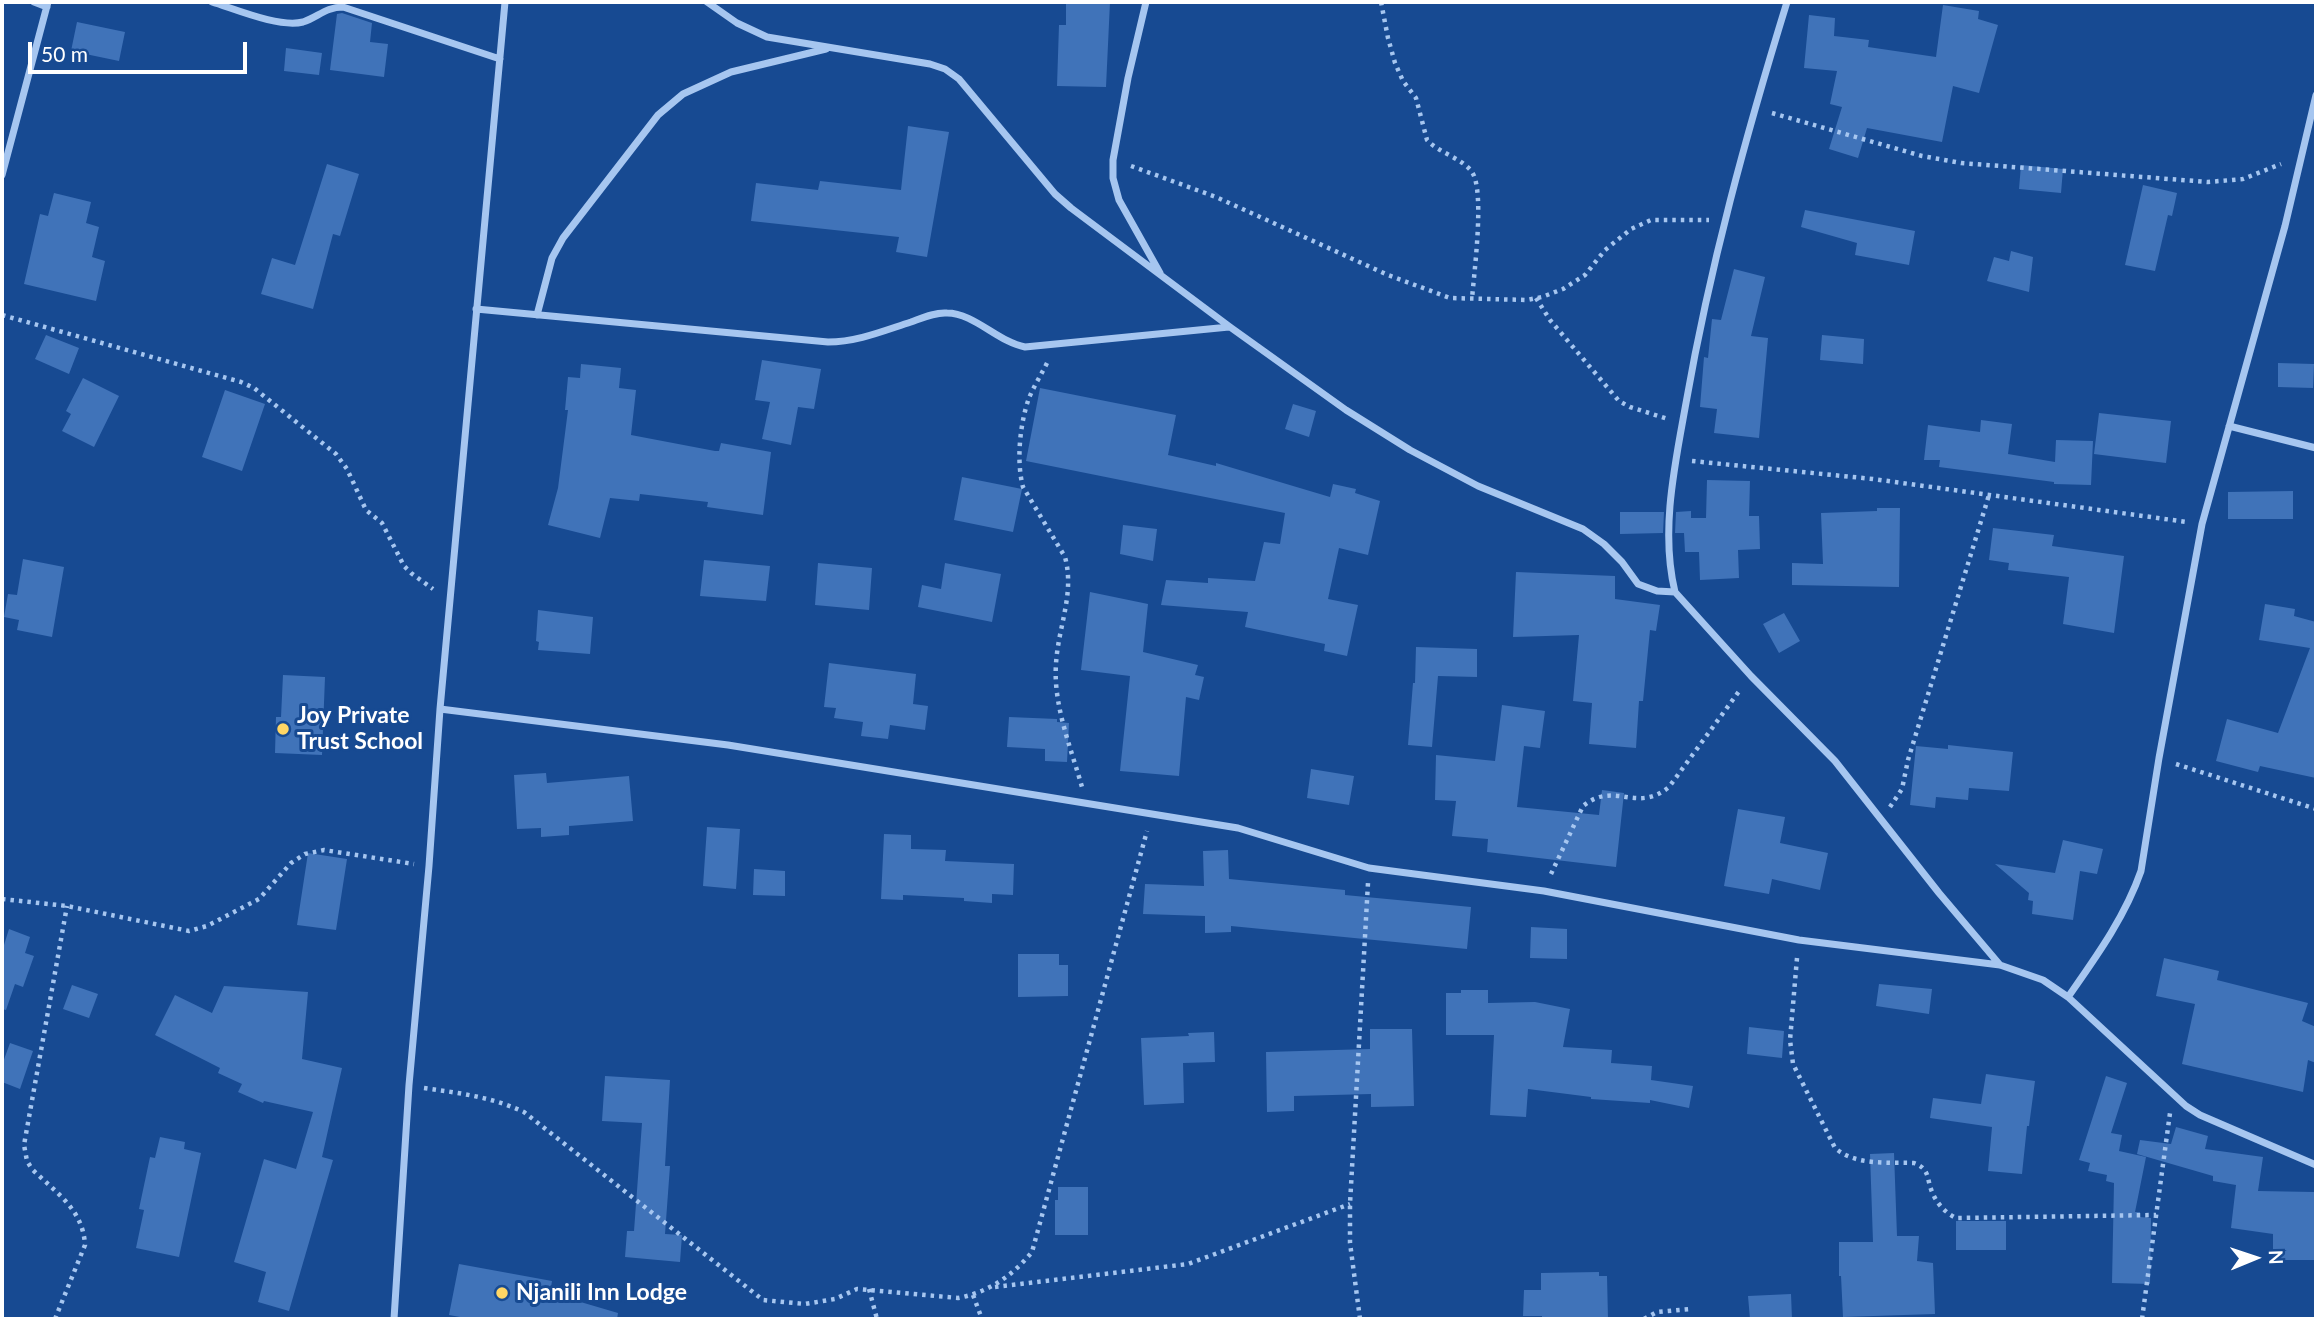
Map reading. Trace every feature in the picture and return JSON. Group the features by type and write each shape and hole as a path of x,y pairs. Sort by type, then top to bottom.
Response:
{"street":[{"path":"2,175 47,5 34,2"},
{"path":"212,2 273,20 290,22 302,22 326,9 343,8 500,59"},
{"path":"394,1319 409,1085 440,709 505,2"},
{"path":"707,2 737,23 767,37 930,64 945,69 960,79 1055,194 1230,327 1346,410 1410,450 1478,486 1583,529 1604,544 1638,584 1657,591 1675,593"},
{"path":"1146,2 1128,78 1113,160 1113,178 1119,200 1161,275"},
{"path":"1787,2 1754,108 1704,302 1676,460 1668,526 1669,564 1675,593 1751,676 1836,761 1939,893 2000,965"},
{"path":"537,315 552,258 563,238 664,109 683,94 731,72 830,48"},
{"path":"2068,997 2109,939 2136,887 2145,855 2159,758 2202,524 2285,226 2316,95"},
{"path":"476,309 841,342 947,313 967,318 1013,344 1025,347 1230,327"},
{"path":"2229,426 2316,448"},
{"path":"440,709 728,745 1087,802 1238,828 1369,868 1544,891 1799,940 2000,965 2043,980 2068,997 2173,1095 2200,1115 2316,1165"}],"path":[{"path":"1381,2 1395,63 1403,81 1416,98 1427,141 1470,169 1476,180 1478,205 1472,299"},
{"path":"1754,108 1922,156 1961,163 2208,182 2243,179 2301,157"},
{"path":"1113,160 1216,197 1388,275 1450,298 1536,298 1563,289 1585,275 1605,250 1643,223 1680,219 1725,220"},
{"path":"1536,298 1550,320 1619,401 1682,423"},
{"path":"2,315 241,382 254,388 336,454 348,469 366,510 382,523 404,566 450,600"},
{"path":"1057,344 1028,401 1019,462 1023,487 1065,557 1068,567 1070,589 1056,663 1056,684 1087,802"},
{"path":"1676,460 1873,478 2202,524"},
{"path":"1880,816 1902,789 1908,760 1989,495"},
{"path":"1544,891 1583,806 1601,796 1647,800 1659,796 1669,788 1751,676"},
{"path":"2159,758 2316,809"},
{"path":"409,1085 481,1097 524,1112 764,1300 805,1304 835,1299 857,1289 958,1298 974,1295 992,1287 1017,1270 1032,1252 1152,813"},
{"path":"2,900 67,906 189,931 207,926 253,902 266,893 291,863 316,851 429,866"},
{"path":"1360,1319 1350,1243 1349,1204 1369,868"},
{"path":"55,1319 85,1245 83,1224 73,1209 32,1169 27,1161 24,1145 67,906"},
{"path":"1799,940 1790,1041 1793,1064 1835,1148 1844,1155 1854,1160 1914,1163 1921,1166 1927,1171 1932,1192 1939,1205 1956,1219 2156,1215"},
{"path":"2142,1319 2173,1095"},
{"path":"992,1287 1188,1264 1349,1204"},
{"path":"869,1289 877,1319"},
{"path":"974,1295 982,1319"},
{"path":"1644,1319 1657,1312 1690,1309"}],"building":[{"path":"1066,2 1110,2 1106,87 1057,86 1059,25 1066,25"},
{"path":"1943,5 1979,11 1978,19 1998,25 1979,93 1953,86 1942,142 1867,128 1858,158 1829,149 1842,107 1830,104 1837,71 1804,68 1809,15 1835,18 1834,36 1869,40 1868,47 1936,57"},
{"path":"342,13 372,23 370,42 388,44 384,77 330,70 337,14"},
{"path":"77,22 125,32 119,61 71,51"},
{"path":"286,48 322,53 319,75 284,71"},
{"path":"908,126 949,132 927,257 896,252 899,237 751,221 756,183 818,190 820,181 901,190"},
{"path":"327,164 359,174 340,236 333,234 313,309 261,294 272,258 295,265"},
{"path":"2021,165 2063,169 2061,193 2019,189"},
{"path":"2143,185 2177,193 2172,216 2168,215 2155,271 2125,265"},
{"path":"54,193 91,202 86,223 99,227 92,257 105,261 96,301 24,284 40,214 48,216"},
{"path":"1805,210 1915,231 1909,265 1855,255 1857,243 1801,227"},
{"path":"2011,251 2033,257 2029,292 1987,281 1994,257 2009,261"},
{"path":"1734,269 1765,277 1751,336 1768,338 1759,438 1714,433 1717,409 1700,407 1704,357 1708,358 1712,319 1721,320"},
{"path":"46,335 79,348 69,374 35,359"},
{"path":"1822,335 1864,339 1863,364 1820,360"},
{"path":"762,360 821,369 814,409 798,407 791,445 762,439 770,402 755,400"},
{"path":"2278,363 2314,364 2313,388 2278,387"},
{"path":"581,364 621,368 619,388 636,390 631,435 715,451 719,451 721,443 771,452 763,515 707,507 708,502 640,494 639,501 610,498 600,538 548,525 558,488 568,410 565,410 568,377 580,378"},
{"path":"83,378 119,396 94,447 62,431 71,414 66,411"},
{"path":"1040,388 1176,415 1168,455 1216,466 1216,463 1330,497 1333,484 1356,489 1355,493 1380,501 1368,555 1339,548 1328,599 1358,605 1347,656 1324,651 1325,644 1245,627 1248,612 1161,605 1166,580 1208,583 1208,578 1255,581 1264,542 1280,544 1285,513 1026,461"},
{"path":"225,390 265,404 242,471 202,457"},
{"path":"1293,404 1316,411 1309,437 1285,429"},
{"path":"2099,413 2171,421 2166,463 2094,454"},
{"path":"1981,420 2012,424 2008,454 2055,462 2056,440 2093,441 2091,485 2054,484 1939,467 1940,460 1924,460 1928,425 1980,432"},
{"path":"962,477 1022,489 1013,532 954,520"},
{"path":"1707,480 1750,481 1749,516 1759,516 1760,549 1738,550 1739,578 1700,580 1699,552 1685,552 1684,533 1675,533 1676,512 1691,511 1691,518 1706,518"},
{"path":"2293,491 2293,519 2228,519 2228,492"},
{"path":"1877,508 1900,508 1899,587 1792,585 1792,563 1823,564 1821,513 1877,511"},
{"path":"1620,512 1664,512 1663,533 1620,534"},
{"path":"1123,525 1157,529 1153,561 1120,554"},
{"path":"1993,528 2054,535 2052,546 2124,556 2114,633 2063,624 2069,577 2008,570 2009,563 1989,560"},
{"path":"23,559 64,567 52,637 17,630 19,620 4,617 8,594 17,595"},
{"path":"704,560 770,566 766,601 700,596"},
{"path":"818,563 872,568 869,610 815,605"},
{"path":"945,563 1001,574 992,622 918,607 922,585 941,589"},
{"path":"1516,572 1615,576 1615,599 1660,605 1656,631 1650,630 1643,701 1639,701 1636,748 1589,744 1592,703 1573,701 1579,635 1513,637"},
{"path":"1090,592 1148,604 1143,652 1198,665 1195,675 1204,677 1199,700 1186,697 1179,776 1120,771 1130,676 1081,670"},
{"path":"2265,604 2295,609 2294,616 2316,622 2316,778 2260,766 2258,772 2216,761 2227,719 2278,733 2310,648 2259,640"},
{"path":"538,610 593,617 590,654 538,650"},
{"path":"1784,613 1800,641 1779,653 1763,624"},
{"path":"1416,647 1477,649 1477,677 1438,676 1432,747 1408,745"},
{"path":"829,663 916,674 913,704 928,706 925,730 890,725 888,739 861,736 863,722 834,718 836,708 824,707"},
{"path":"283,675 325,677 322,755 275,753 276,717 281,717"},
{"path":"1502,705 1545,711 1540,748 1524,746 1517,807 1599,815 1602,790 1624,793 1616,867 1487,852 1488,839 1452,836 1456,801 1435,800 1436,755 1495,761"},
{"path":"1009,717 1057,719 1057,722 1069,723 1067,762 1045,761 1045,749 1007,747"},
{"path":"1948,745 2013,752 2009,791 1969,788 1968,800 1936,797 1935,808 1910,805 1916,746 1948,749"},
{"path":"1311,769 1354,776 1349,805 1307,798"},
{"path":"546,773 547,783 629,776 633,821 569,826 569,835 541,837 541,828 517,829 514,775"},
{"path":"1738,809 1785,817 1780,843 1828,853 1820,890 1772,879 1769,894 1724,886"},
{"path":"707,827 740,829 736,889 703,886"},
{"path":"884,834 911,835 911,849 946,850 945,861 1014,864 1013,895 992,894 992,903 964,901 964,898 903,895 903,900 881,899"},
{"path":"2063,840 2103,849 2097,874 2080,871 2073,920 2032,914 2033,901 2028,900 2029,893 1995,864 2055,873"},
{"path":"1228,850 1229,879 1345,890 1345,895 1471,907 1467,949 1231,926 1231,932 1205,933 1205,916 1143,914 1145,884 1204,886 1203,851"},
{"path":"308,853 347,859 336,930 297,925"},
{"path":"754,869 785,871 785,896 753,895"},
{"path":"1531,927 1567,929 1567,959 1530,958"},
{"path":"9,929 30,937 25,953 34,956 23,987 15,984 6,1010 2,1009 2,944 4,945"},
{"path":"1018,954 1059,954 1059,965 1068,965 1068,996 1018,997"},
{"path":"2164,958 2219,971 2217,980 2308,1003 2302,1021 2316,1027 2316,1063 2308,1060 2303,1092 2182,1064 2195,1004 2156,996"},
{"path":"1879,984 1932,989 1929,1014 1876,1006"},
{"path":"72,985 98,994 89,1018 63,1009"},
{"path":"224,986 308,992 302,1059 342,1068 322,1157 333,1160 289,1311 258,1302 266,1272 234,1262 264,1159 296,1169 313,1112 264,1101 263,1103 238,1092 242,1084 218,1073 220,1068 155,1035 175,995 212,1013"},
{"path":"1461,990 1488,990 1488,1003 1535,1002 1570,1009 1563,1047 1612,1050 1611,1063 1652,1066 1651,1080 1693,1086 1689,1108 1650,1100 1650,1103 1591,1099 1528,1089 1526,1117 1490,1115 1494,1035 1446,1035 1446,993 1461,993"},
{"path":"1749,1027 1784,1031 1782,1058 1747,1054"},
{"path":"1370,1029 1412,1029 1414,1106 1371,1107 1371,1094 1294,1096 1294,1111 1267,1112 1266,1052 1370,1049"},
{"path":"1214,1032 1215,1062 1183,1063 1184,1103 1144,1105 1141,1038"},
{"path":"10,1043 33,1051 20,1089 2,1082 2,1065"},
{"path":"1986,1074 2035,1081 2022,1174 1988,1171 1992,1127 1930,1118 1933,1098 1981,1104"},
{"path":"605,1076 670,1080 665,1166 670,1166 665,1234 682,1235 680,1262 625,1257 627,1231 634,1231 642,1123 602,1121"},
{"path":"2106,1076 2127,1083 2111,1133 2122,1135 2119,1151 2146,1157 2135,1212 2140,1212 2140,1217 2151,1218 2150,1284 2112,1283 2114,1183 2106,1181 2107,1175 2088,1171 2090,1163 2079,1160"},
{"path":"2176,1127 2208,1136 2205,1149 2263,1157 2258,1191 2314,1192 2314,1260 2273,1260 2273,1234 2231,1228 2236,1185 2213,1181 2213,1176 2137,1154 2140,1140 2171,1144"},
{"path":"160,1137 185,1142 184,1149 201,1153 179,1257 136,1248 144,1210 139,1209 150,1157 155,1158"},
{"path":"1894,1153 1897,1236 1919,1236 1917,1261 1933,1263 1935,1314 1843,1317 1839,1242 1873,1242 1870,1154"},
{"path":"1058,1187 1088,1187 1088,1235 1055,1235 1055,1200 1058,1200"},
{"path":"1956,1221 2006,1221 2006,1250 1956,1250"},
{"path":"459,1264 552,1281 550,1293 618,1313 617,1319 471,1319 449,1315"},
{"path":"1599,1272 1599,1276 1607,1276 1608,1319 1542,1319 1542,1316 1523,1316 1524,1290 1541,1290 1541,1273"},
{"path":"1791,1294 1792,1319 1750,1319 1748,1296"}],"place":[{"name":"Joy Private Trust School","path":"283,729"},
{"name":"Njanili Inn Lodge","path":"502,1293"}]}
